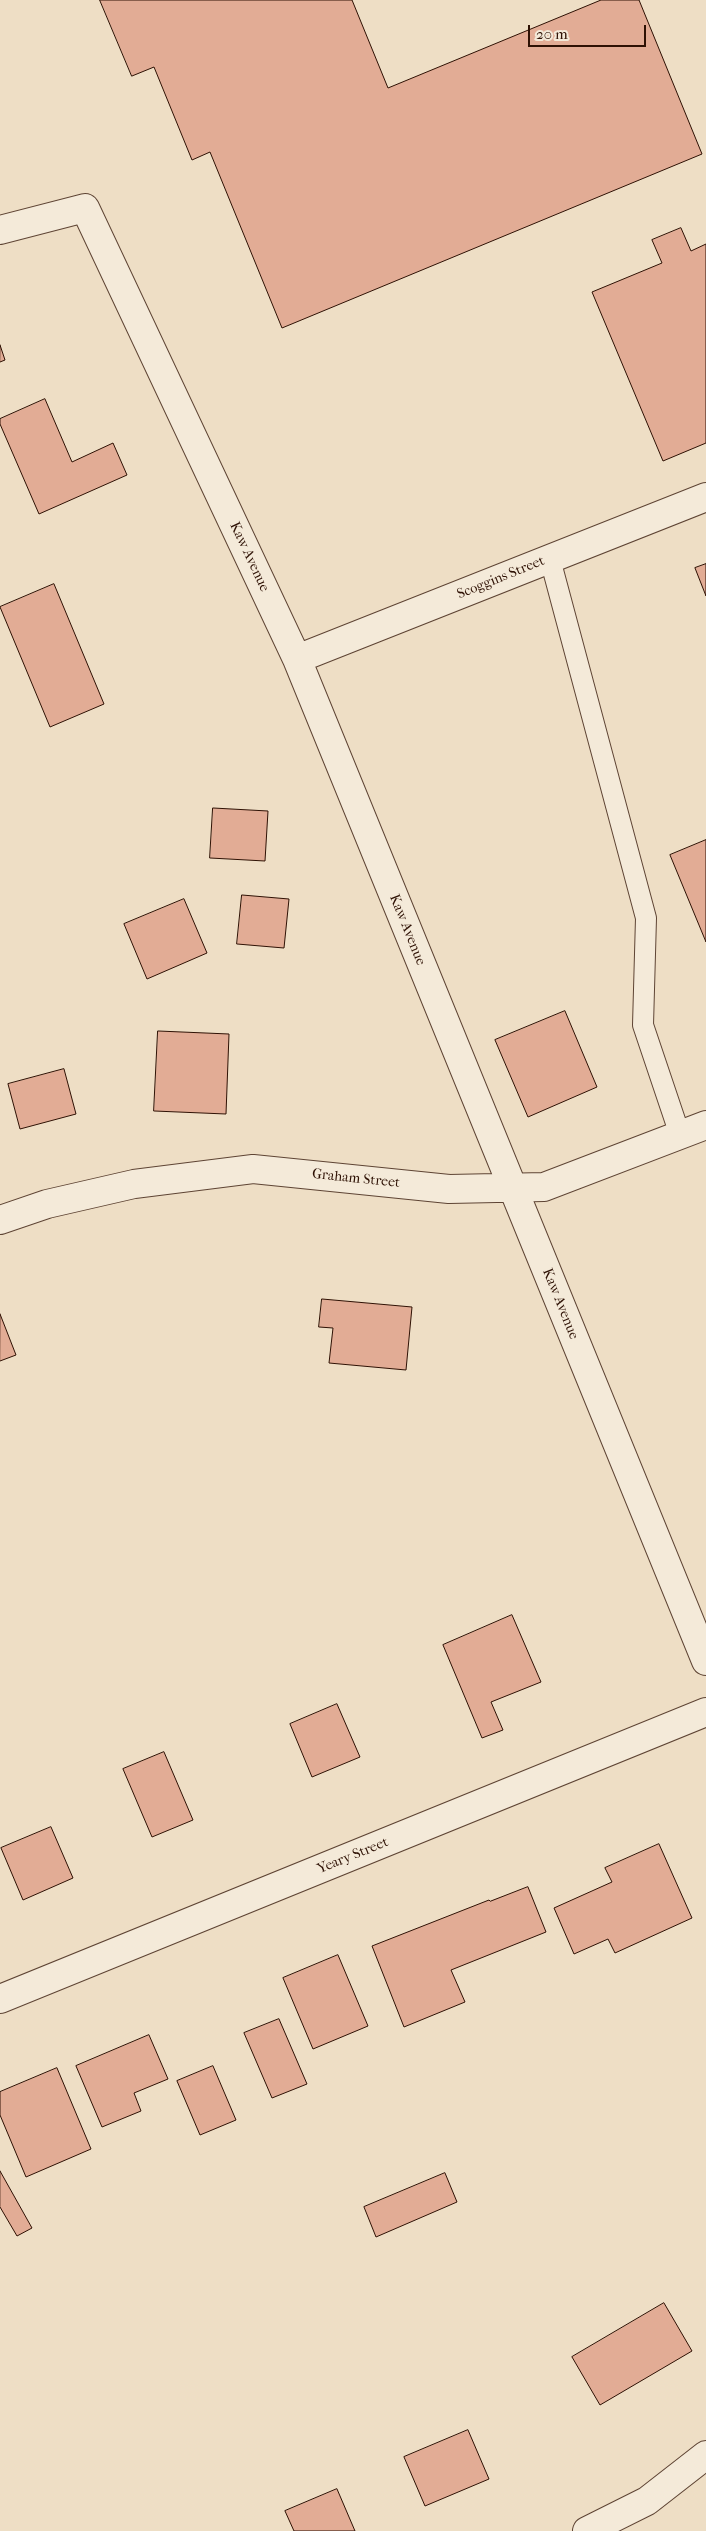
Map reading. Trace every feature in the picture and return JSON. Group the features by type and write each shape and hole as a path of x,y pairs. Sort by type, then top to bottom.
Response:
{"street":[{"name":"Kaw Avenue","path":"0,230 86,208 297,659 706,1661"},
{"name":"Scoggins Street","path":"297,659 706,497"},
{"name":"Graham Street","path":"0,1220 47,1204 134,1184 253,1169 449,1189 544,1187 706,1125"},
{"name":"Yeary Street","path":"0,1999 706,1712"},
{"path":"587,2531 647,2501 706,2455"}],"lane":[{"path":"550,559 646,918 643,1026 680,1135"}],"building":[{"path":"100,0 352,0 388,88 601,0 639,0 702,154 282,328 210,152 192,160 154,67 132,76"},
{"path":"681,228 691,251 706,244 706,443 663,461 592,292 662,263 652,240"},
{"path":"0,345 5,360 0,362"},
{"path":"45,399 72,462 113,443 127,475 39,514 0,424 0,419"},
{"path":"706,564 706,596 695,568"},
{"path":"54,584 104,704 50,727 0,607"},
{"path":"213,808 268,811 265,861 210,858"},
{"path":"706,840 706,942 670,855"},
{"path":"242,895 289,899 284,948 237,944"},
{"path":"184,899 207,953 147,979 124,924"},
{"path":"565,1011 597,1087 528,1117 495,1040"},
{"path":"158,1031 229,1034 226,1114 154,1111"},
{"path":"64,1069 76,1114 20,1129 8,1084"},
{"path":"322,1299 412,1307 406,1370 329,1363 333,1328 319,1327"},
{"path":"0,1314 16,1355 0,1361"},
{"path":"512,1615 541,1682 491,1702 503,1730 482,1738 443,1645"},
{"path":"337,1704 360,1757 312,1777 290,1724"},
{"path":"164,1752 193,1820 152,1837 123,1769"},
{"path":"51,1827 73,1878 23,1900 1,1848"},
{"path":"659,1844 692,1918 615,1953 608,1939 574,1954 554,1908 612,1882 605,1868"},
{"path":"528,1887 546,1932 451,1970 465,2002 404,2027 372,1946 489,1900"},
{"path":"338,1955 368,2026 313,2049 283,1978"},
{"path":"279,2019 307,2084 272,2098 244,2033"},
{"path":"149,2035 168,2079 134,2093 141,2111 102,2127 76,2066"},
{"path":"213,2066 236,2120 200,2135 177,2081"},
{"path":"57,2068 91,2149 26,2177 0,2115 0,2092"},
{"path":"0,2171 32,2228 17,2236 0,2207"},
{"path":"445,2173 457,2202 376,2237 364,2207"},
{"path":"664,2303 692,2351 600,2405 572,2357"},
{"path":"468,2430 489,2479 425,2506 404,2457"},
{"path":"337,2489 355,2531 294,2531 285,2511"}]}
